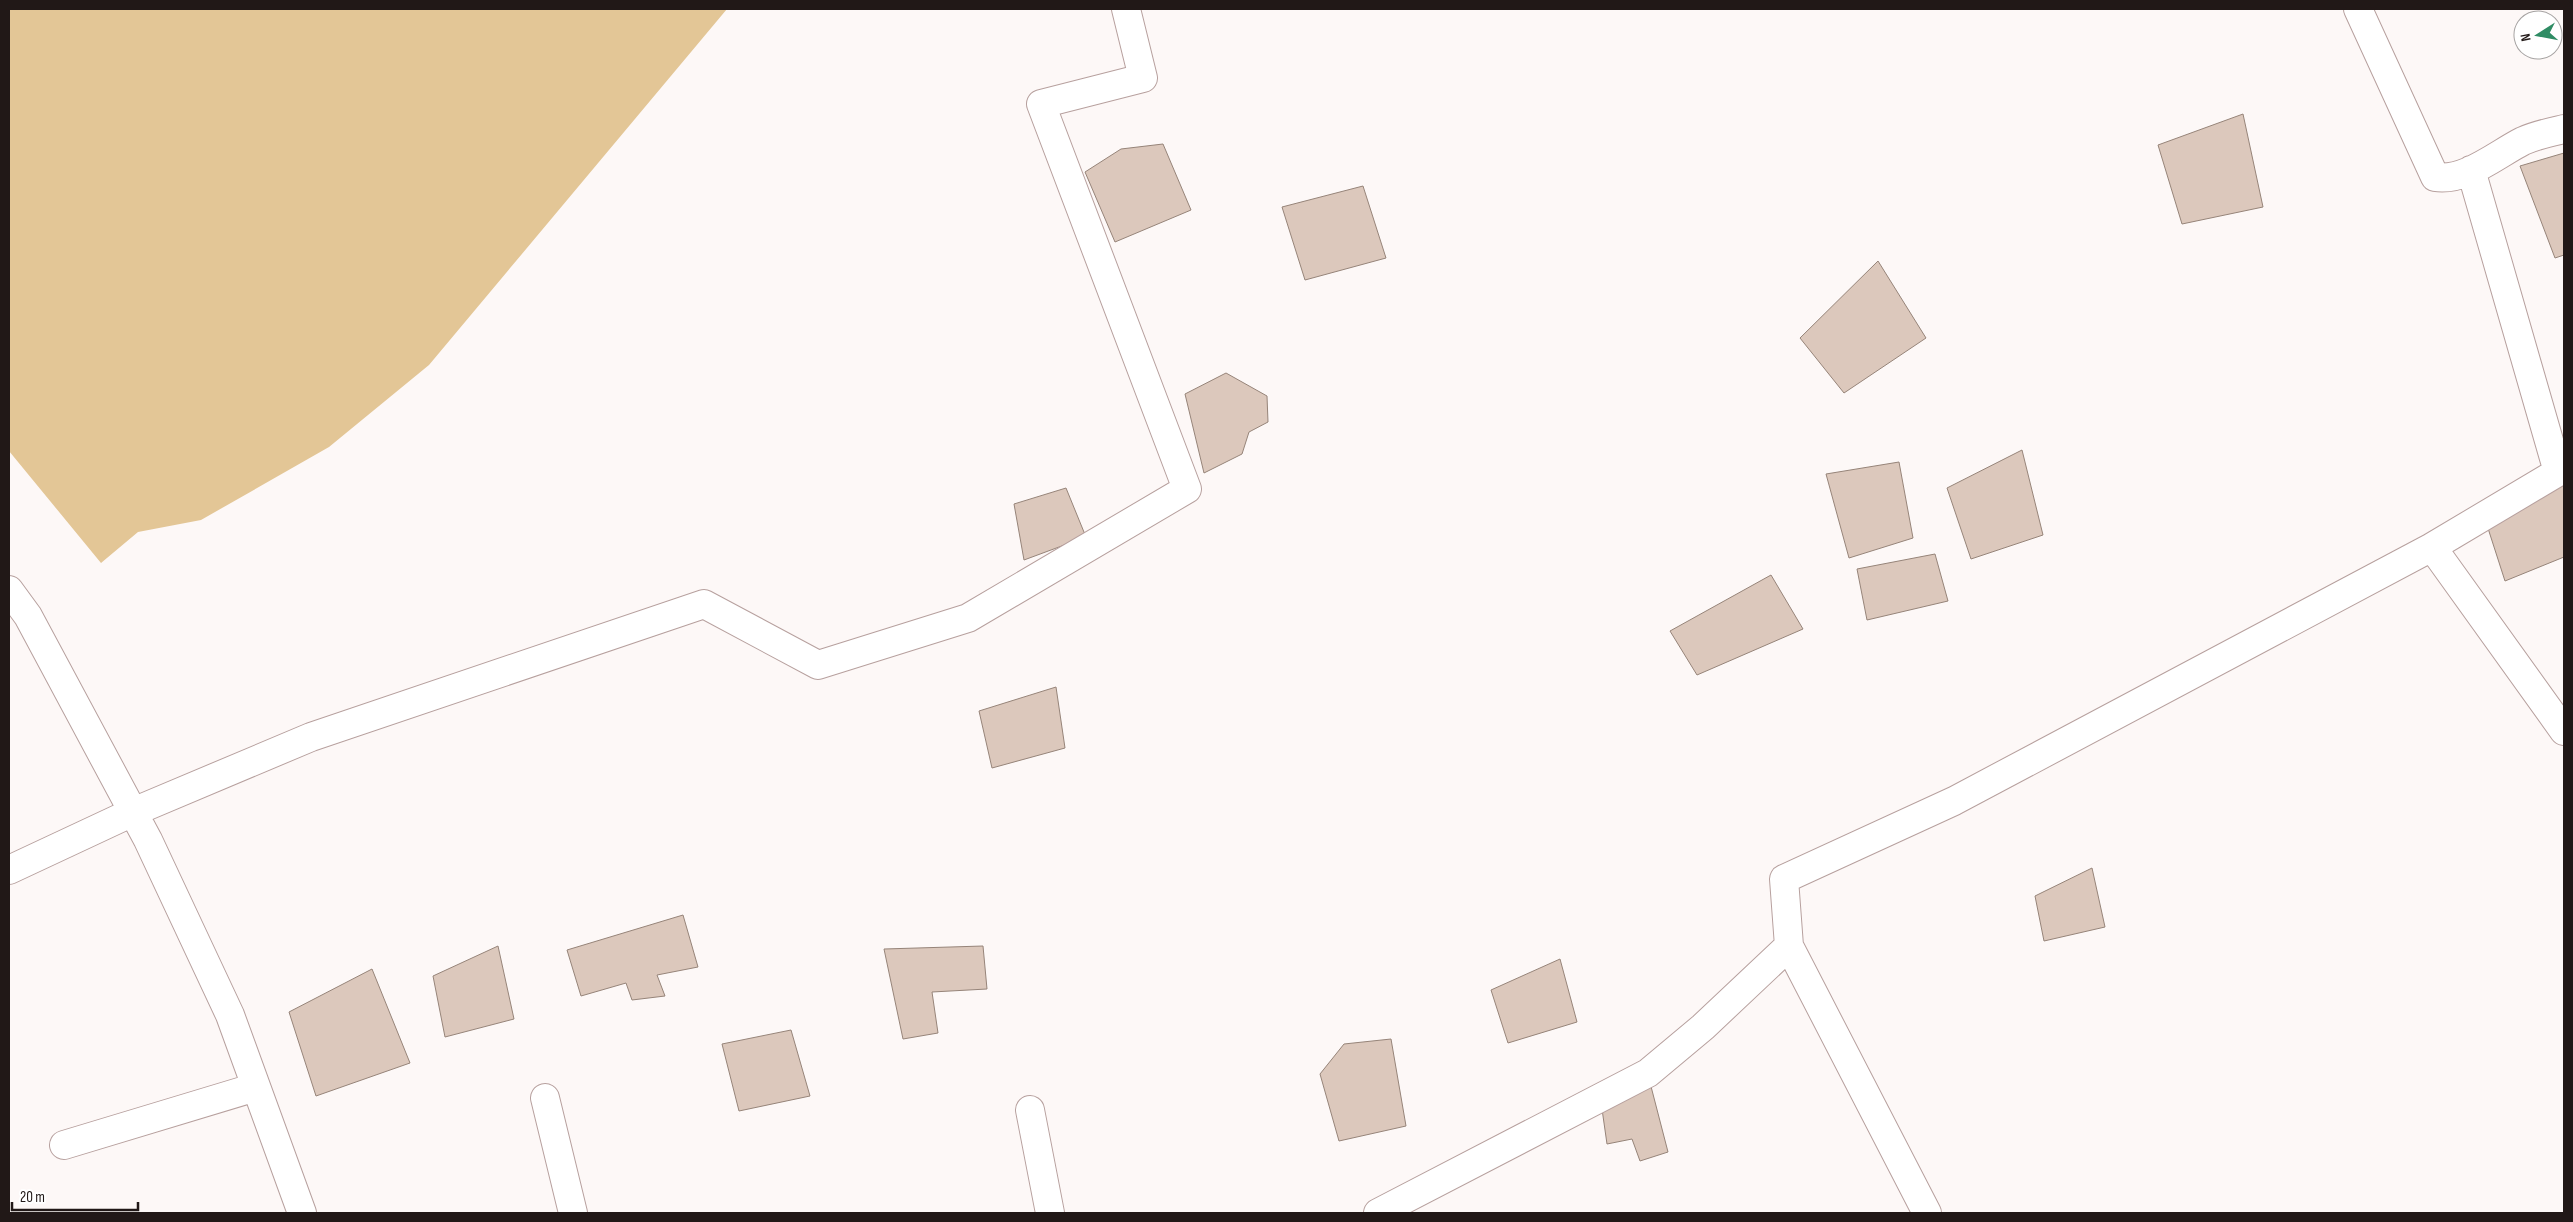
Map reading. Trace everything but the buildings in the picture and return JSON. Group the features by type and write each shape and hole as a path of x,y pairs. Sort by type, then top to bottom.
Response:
{"street":[{"path":"9,870 133,812 311,737 704,604 818,666 968,618 1188,489 1041,104 1143,78 1126,9"},
{"path":"2358,9 2435,177 2446,179 2471,170 2525,140 2564,128"},
{"path":"1927,1213 1790,946 1784,878 1954,800 2432,547 2558,472 2471,170"},
{"path":"2432,547 2564,731"},
{"path":"9,590 28,616 133,812 230,1015 302,1213"},
{"path":"1378,1213 1648,1073 1703,1027 1790,946"},
{"path":"64,1145 256,1087"},
{"path":"545,1098 573,1213"},
{"path":"1030,1110 1050,1213"}],"shaded area":[{"path":"9,9 727,9 429,365 329,447 201,520 138,532 101,563 9,451"}]}
